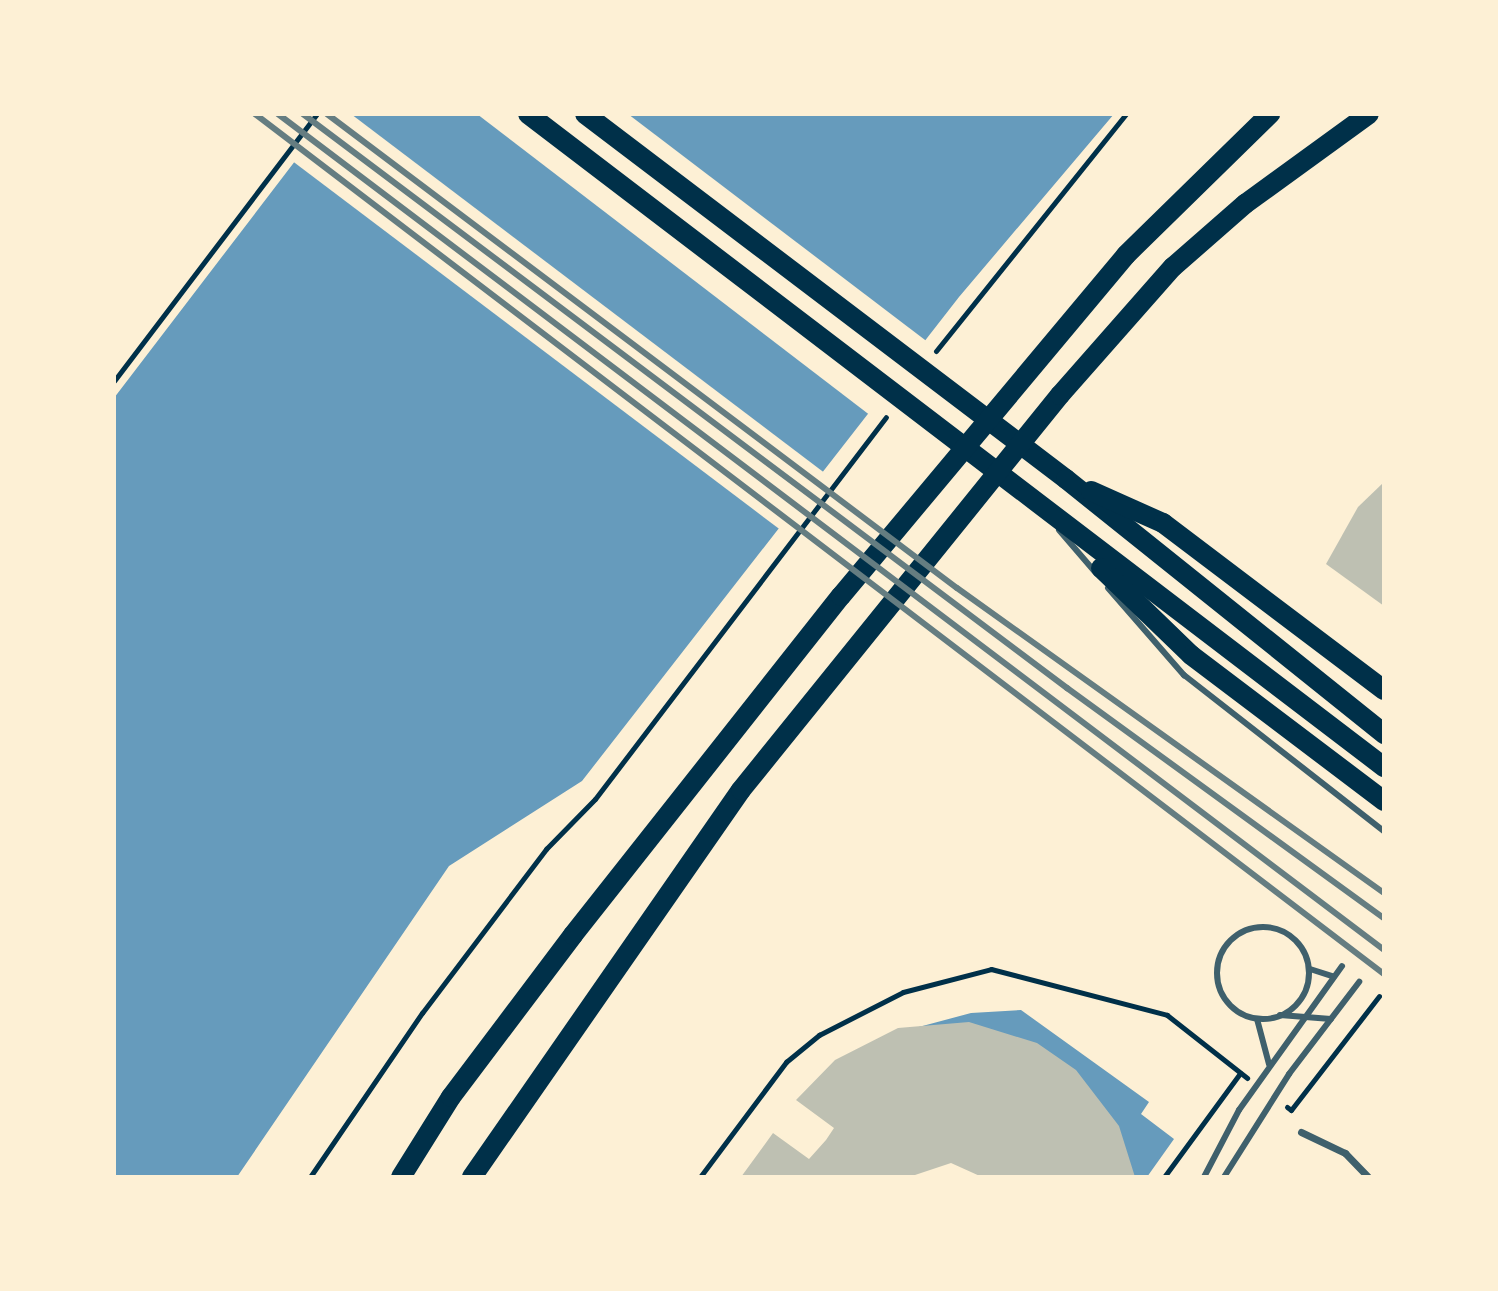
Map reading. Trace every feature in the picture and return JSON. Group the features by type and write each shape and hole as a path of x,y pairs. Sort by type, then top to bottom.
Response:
{"main road":[{"path":"528,114 1044,512 1384,767"},
{"path":"585,114 1066,479 1384,734"},
{"path":"401,1177 451,1097 573,935 841,596 1126,255 1270,114"},
{"path":"472,1177 741,790 1060,395 1173,267 1245,204 1369,114"},
{"path":"1066,479 1163,523 1384,690"},
{"path":"1044,512 1191,655 1384,801"}],"street":[{"path":"1301,1132 1345,1153 1368,1177"}],"lane":[{"path":"1044,512 1184,675 1384,831"},
{"path":"1280,1015 1299,1000 1310,969 1299,946 1280,931 1257,928 1235,936 1220,955 1220,990 1233,1008 1257,1019 1280,1015 1331,1019"},
{"path":"1204,1177 1269,1064 1342,966"},
{"path":"1310,969 1334,977"},
{"path":"1224,1177 1265,1109 1359,982"},
{"path":"1257,1019 1269,1064"}],"path":[{"path":"114,381 317,114"},
{"path":"928,362 1126,114"},
{"path":"310,1177 441,988 546,849 595,799 890,412"},
{"path":"700,1177 786,1062 819,1035 903,992 991,969 1167,1015 1240,1073 1164,1177"},
{"path":"1291,1110 1379,996"}],"water":[{"path":"331,114 1114,114 959,297 582,781 449,866 237,1177 114,1177 114,398"},
{"path":"1021,1010 1149,1102 1141,1114 1174,1139 1147,1177 986,1177 915,1028 971,1013"}],"pier":[{"path":"326,114 351,114 826,474 782,531 291,160"},
{"path":"477,114 628,114 929,343 871,416"}],"building":[{"path":"1384,482 1384,606 1326,564 1358,507"},
{"path":"969,1022 1037,1043 1076,1070 1119,1126 1135,1177 982,1177 951,1163 909,1177 741,1177 773,1133 809,1159 826,1140 834,1128 796,1100 835,1060 898,1028"}],"railway":[{"path":"255,114 1384,974"},
{"path":"278,114 1384,950"},
{"path":"303,114 1067,688 1384,918"},
{"path":"327,114 957,588 1384,893"}]}
